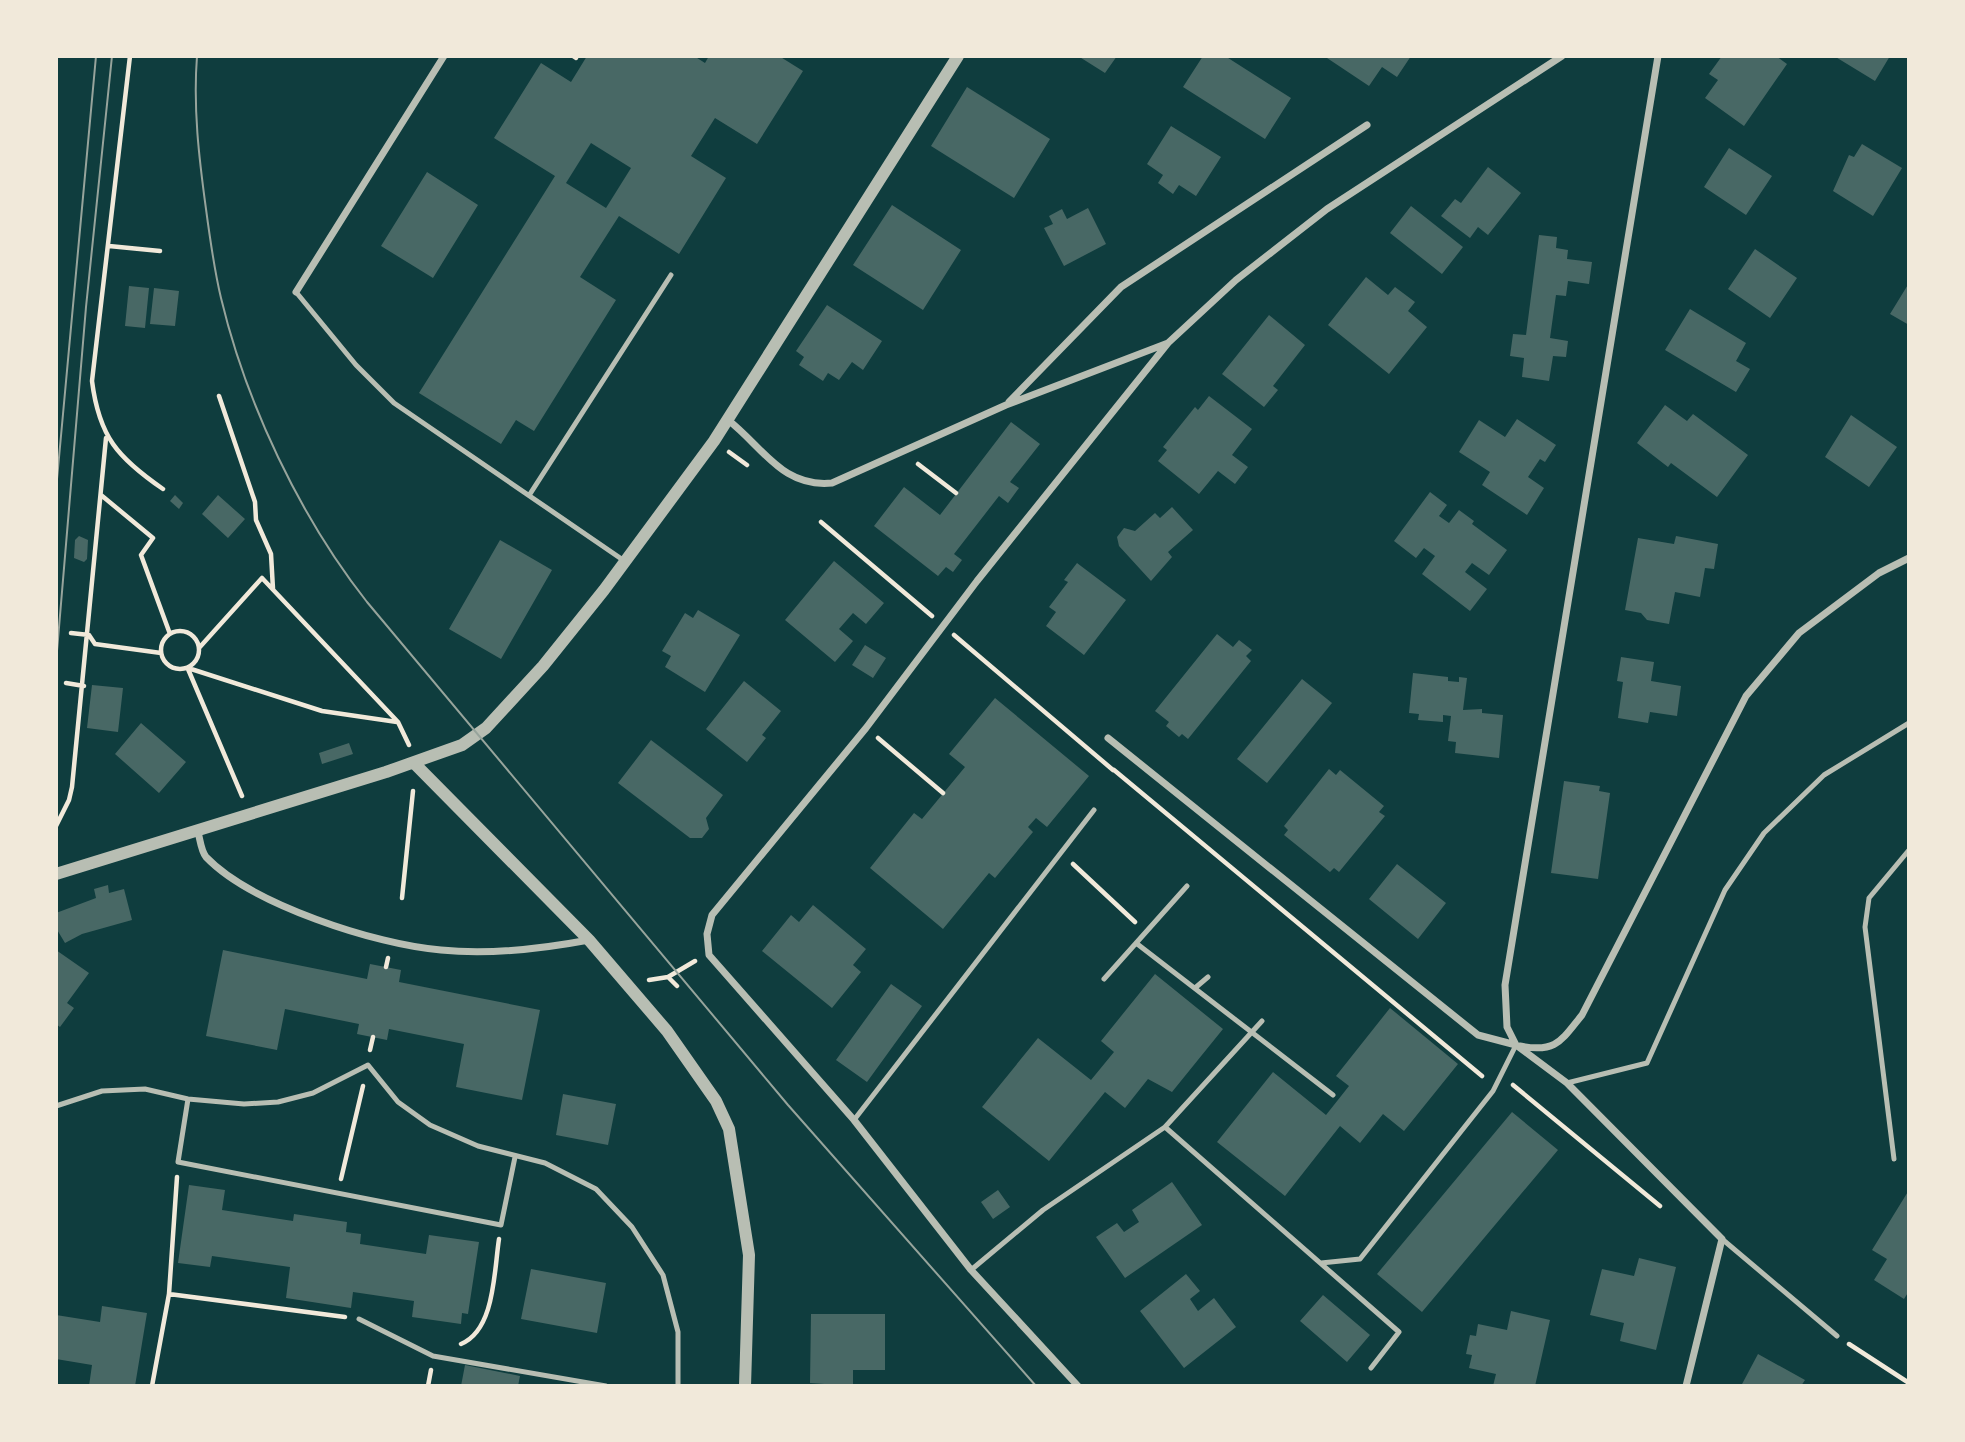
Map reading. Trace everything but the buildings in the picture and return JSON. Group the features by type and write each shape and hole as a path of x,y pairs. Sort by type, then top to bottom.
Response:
{"street":[{"path":"296,292 444,56"},
{"path":"56,874 414,763 462,745 486,728 543,666 626,562 714,441 958,56"},
{"path":"1078,1386 971,1270 854,1119 709,955 707,934 712,915 866,728 943,626 1168,343 1236,280 1327,209 1562,56"},
{"path":"1658,56 1505,985 1507,1027 1516,1045 1567,1083 1722,1238 1686,1386"},
{"path":"1006,405 1121,287 1367,125"},
{"path":"728,420 772,463 789,475 811,485 832,483 1006,405 1168,343"},
{"path":"1108,738 1478,1035 1542,1051 1560,1042 1582,1015 1746,696 1808,626 1879,573 1909,558"},
{"path":"414,763 589,940 674,1041 716,1101 729,1129 749,1255 745,1386"},
{"path":"198,832 204,855 247,887 296,912 361,932 440,950 511,950 589,940"}],"lane":[{"path":"530,494 671,275"},
{"path":"296,292 356,365 394,403 626,562"},
{"path":"1567,1083 1647,1062 1725,890 1764,833 1824,775 1909,723"},
{"path":"854,1119 1094,810"},
{"path":"1894,1159 1865,928 1869,898 1909,850"},
{"path":"1104,979 1187,886"},
{"path":"1136,943 1333,1095"},
{"path":"1195,988 1208,977"},
{"path":"971,1270 1043,1210 1165,1127 1262,1021"},
{"path":"1321,1263 1360,1259 1493,1091 1516,1045"},
{"path":"56,1106 102,1091 145,1089 188,1098 244,1104 278,1102 313,1093 368,1065 398,1102 430,1125 478,1146 545,1163 596,1189 632,1227 663,1275 678,1332 678,1386"},
{"path":"188,1098 178,1162 501,1225 515,1157"},
{"path":"1165,1127 1399,1332 1371,1368"},
{"path":"1722,1238 1837,1336"},
{"path":"359,1319 433,1356 606,1386"}],"path":[{"path":"130,56 92,381 96,409 106,437 133,467 163,489"},
{"path":"109,246 160,251"},
{"path":"219,396 255,502 256,520 271,554 274,590"},
{"path":"56,826 70,799 84,686 106,437"},
{"path":"714,441 754,470"},
{"path":"922,468 956,493"},
{"path":"100,495 153,538 141,555 170,634"},
{"path":"821,522 1486,1079"},
{"path":"188,668 196,660 199,648 262,578 398,722 414,763"},
{"path":"71,633 89,635 95,644 161,653"},
{"path":"199,648 188,633 170,634 162,642 161,653 170,667 188,668 322,711 398,722"},
{"path":"188,668 223,747 249,816"},
{"path":"66,683 84,686"},
{"path":"866,728 943,793"},
{"path":"1114,770 1127,753"},
{"path":"402,898 412,810"},
{"path":"1062,853 1146,932"},
{"path":"628,985 668,976 709,955"},
{"path":"668,976 677,986"},
{"path":"343,1171 368,1065"},
{"path":"1517,1086 1666,1210"},
{"path":"152,1386 169,1294 178,1162"},
{"path":"428,1386 433,1356 467,1342 485,1321 501,1225"},
{"path":"169,1294 328,1316"},
{"path":"1837,1336 1909,1383"}],"tram line":[{"path":"56,490 96,56"},
{"path":"56,663 86,307 112,56"},
{"path":"197,56 196,114 199,152 221,298 245,378 261,418 278,458 319,533 367,602 788,1105 1036,1386"}]}
